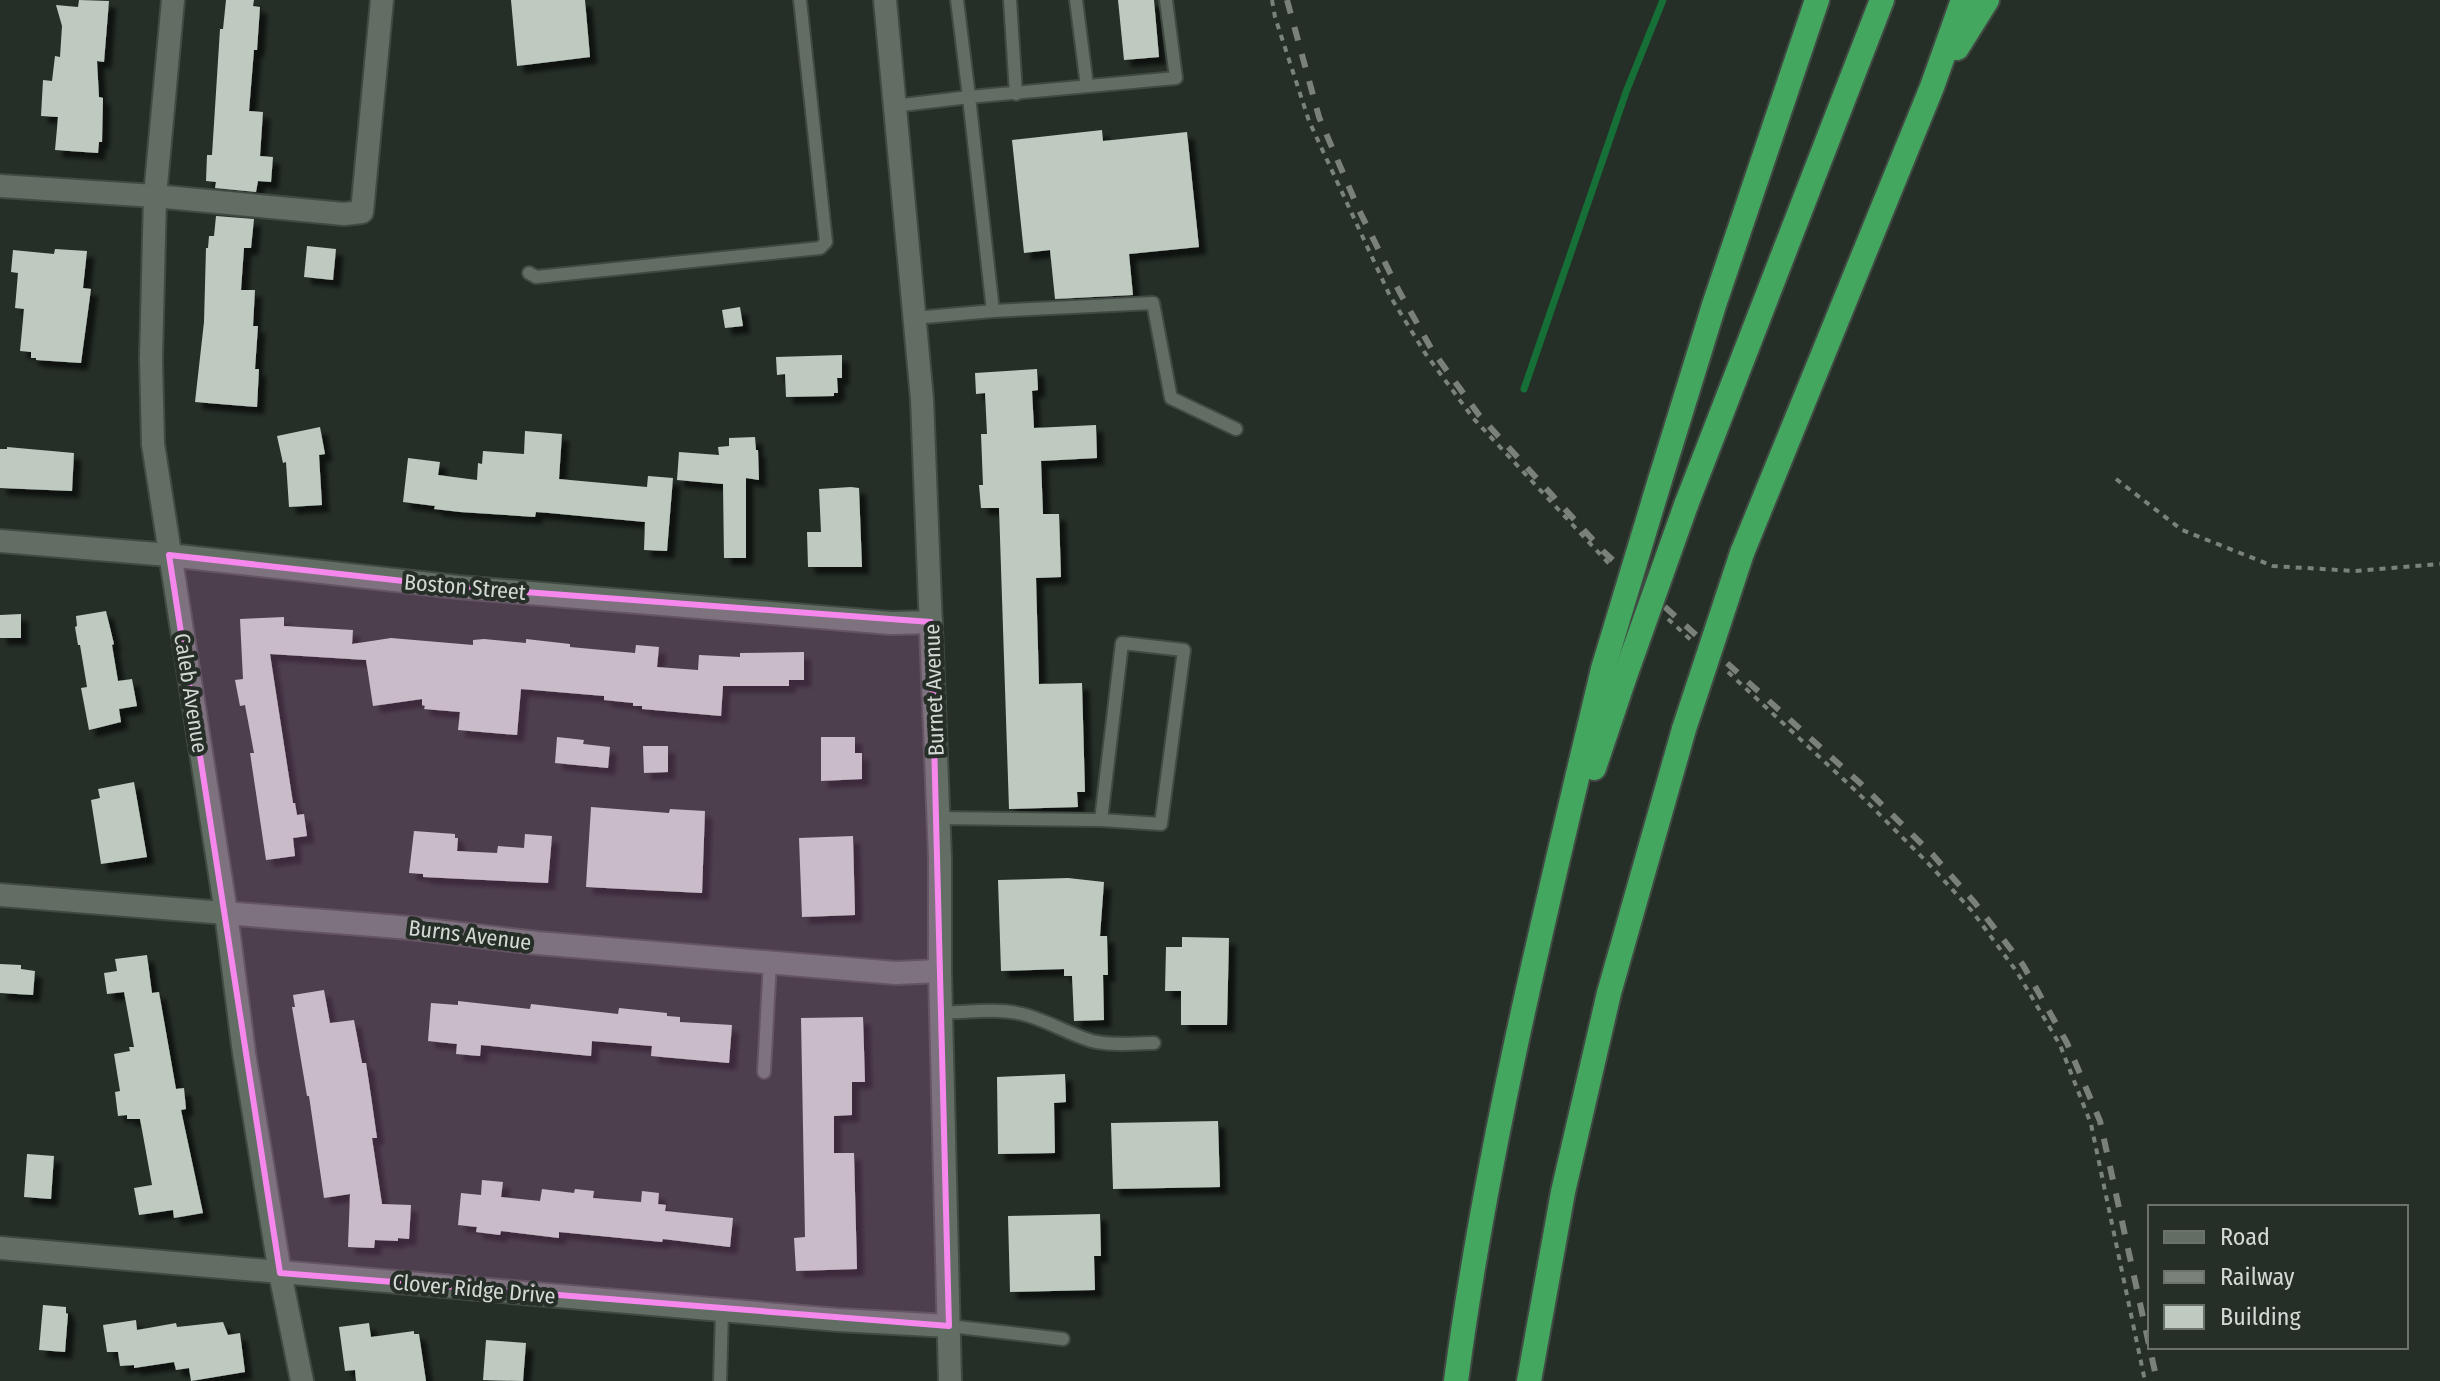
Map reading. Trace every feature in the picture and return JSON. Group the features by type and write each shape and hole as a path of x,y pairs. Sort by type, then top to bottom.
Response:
{"highway":[{"path":"1456,1381 1489,1171 1548,902 1614,672 1660,480 1714,305 1817,0"},
{"path":"1614,672 1686,505 1882,0"},
{"path":"1529,1381 1563,1192 1609,993 1684,729 1742,553 1932,87 1963,0"},
{"path":"1932,87 1987,0"}],"street":[{"name":"Caleb Avenue","path":"173,0 155,196 151,359 153,444 226,913 244,1053 280,1273 302,1381"},
{"path":"0,186 155,196 344,214 362,212 382,0"},
{"name":"Burnet Avenue","path":"885,0 922,399 939,818 950,1381"},
{"name":"Boston Street","path":"0,541 169,555 473,588 891,623 931,622"},
{"name":"Burns Avenue","path":"0,895 411,928 537,943 896,973 940,971"},
{"name":"Clover Ridge Drive","path":"0,1248 838,1320 949,1326"}],"lane":[{"path":"529,273 536,277 820,248 826,242 800,0"},
{"path":"957,0 993,311"},
{"path":"1010,0 1016,94"},
{"path":"1076,0 1087,86"},
{"path":"894,106 1176,78 1166,0"},
{"path":"914,318 1153,303 1171,398 1236,429"},
{"path":"939,818 1161,824 1184,650 1122,643 1101,820"},
{"path":"764,1072 770,962"},
{"path":"942,1013 1019,1013 1045,1020 1095,1042 1154,1043"},
{"path":"720,1381 722,1310"},
{"path":"949,1326 1063,1339"}],"path":[{"path":"1272,0 1309,121 1390,296 1425,353 1473,418 1613,568"},
{"path":"2116,479 2182,530 2273,566 2355,571 2440,564"},
{"path":"1667,618 1699,647"},
{"path":"1720,665 1856,791 1927,862 1972,911 2017,972 2060,1045 2091,1124 2145,1381"}],"highlighted area":[{"path":"169,555 458,587 931,622 949,1326 280,1273"}],"building":[{"path":"79,0 109,1 104,62 97,61 99,97 103,98 102,142 99,142 98,153 55,150 58,117 41,116 43,80 52,81 55,56 60,57 62,26 56,5 78,7"},
{"path":"226,0 254,0 253,6 260,7 249,111 263,112 260,156 273,157 271,182 258,181 256,192 215,188 216,182 206,181 207,155 212,155 220,29 223,29"},
{"path":"511,0 585,0 590,57 517,66"},
{"path":"1118,0 1154,0 1159,57 1124,60"},
{"path":"1102,130 1103,141 1187,132 1199,247 1129,254 1133,295 1055,299 1050,250 1024,253 1012,140"},
{"path":"216,216 254,219 251,248 244,248 241,290 255,290 253,326 258,326 255,369 259,369 257,407 195,402 204,322 206,248 209,236 214,236"},
{"path":"307,246 336,249 333,280 304,277"},
{"path":"55,249 87,251 83,288 91,289 81,363 36,360 31,358 31,352 20,351 24,309 15,308 18,273 11,272 13,250 54,254"},
{"path":"740,307 743,326 725,328 722,310"},
{"path":"842,355 842,378 837,378 838,393 834,396 786,397 785,374 777,375 776,357"},
{"path":"1037,369 1038,390 1032,391 1034,428 1096,425 1097,458 1041,461 1043,514 1059,514 1061,577 1036,578 1039,684 1082,683 1085,792 1077,792 1078,807 1009,809 999,508 981,508 981,434 987,434 985,393 976,394 975,373"},
{"path":"320,427 325,454 319,455 322,505 289,507 286,462 283,463 277,436"},
{"path":"525,431 562,434 559,479 647,487 648,476 673,478 667,551 644,550 645,522 536,512 535,517 460,512 403,502 408,458 440,462 438,475 477,480 478,463 482,464 483,451 524,454"},
{"path":"755,437 759,480 746,478 746,558 724,558 723,484 677,480 679,452 719,455 718,447 729,446 729,438"},
{"path":"0,449 74,453 72,491 0,488"},
{"path":"859,488 862,567 808,567 807,532 821,532 819,489"},
{"path":"106,611 118,681 132,679 137,706 119,709 121,722 89,730 81,688 87,687 75,627 76,616"},
{"path":"21,614 21,638 0,638 0,615"},
{"path":"284,617 284,626 353,630 352,644 391,638 473,645 473,640 526,643 526,639 635,653 636,645 659,647 657,667 698,670 699,655 740,657 740,653 804,652 804,680 789,680 789,686 723,686 721,716 642,709 642,706 633,706 633,703 604,700 604,696 521,689 517,735 458,730 460,712 424,709 422,699 373,706 366,660 270,654 293,803 297,815 304,814 307,836 293,838 295,856 266,860 250,753 254,753 245,705 240,706 235,680 243,679 240,619"},
{"path":"557,737 610,747 608,768 555,763"},
{"path":"821,737 855,737 855,753 862,753 862,779 821,781"},
{"path":"643,746 668,746 668,772 644,773"},
{"path":"134,782 147,857 101,864 91,800 100,798 98,789"},
{"path":"591,807 669,813 670,809 705,811 702,893 586,887"},
{"path":"414,831 455,834 458,838 457,851 497,853 498,846 524,848 525,834 552,836 548,883 423,877 423,874 409,873"},
{"path":"853,836 855,915 802,917 799,838"},
{"path":"1068,878 1104,882 1100,936 1107,936 1108,975 1103,975 1104,1020 1074,1021 1072,976 1064,976 1064,969 1001,971 998,880"},
{"path":"1182,937 1229,938 1227,1025 1181,1025 1181,991 1165,991 1166,947 1182,947"},
{"path":"147,955 152,993 159,992 176,1089 184,1088 186,1109 181,1110 203,1213 174,1218 173,1210 139,1215 134,1188 152,1185 140,1119 118,1116 115,1092 120,1091 114,1054 130,1051 129,1047 134,1047 124,992 107,994 104,973 117,971 115,959"},
{"path":"0,964 21,965 21,969 35,971 33,995 0,993"},
{"path":"324,990 330,1023 354,1020 362,1063 366,1063 377,1138 372,1138 382,1204 411,1205 409,1239 375,1240 374,1248 348,1247 350,1194 324,1198 292,1007 295,1007 293,995"},
{"path":"458,1001 530,1009 531,1004 618,1014 619,1008 667,1013 667,1016 680,1017 680,1022 732,1025 729,1063 651,1056 652,1046 592,1041 591,1056 481,1045 480,1056 456,1054 457,1044 428,1041 431,1003 458,1005"},
{"path":"863,1017 865,1082 852,1082 852,1115 834,1116 834,1153 854,1153 857,1269 796,1271 794,1238 805,1237 801,1018"},
{"path":"1065,1074 1066,1102 1054,1103 1055,1153 998,1154 997,1077"},
{"path":"1218,1121 1220,1187 1113,1189 1111,1123"},
{"path":"27,1154 54,1156 51,1199 24,1197"},
{"path":"482,1180 503,1182 501,1197 540,1201 542,1189 574,1193 575,1189 594,1191 593,1198 641,1202 642,1191 659,1193 658,1204 666,1205 665,1211 733,1218 730,1247 559,1232 559,1238 501,1231 500,1235 476,1232 477,1227 458,1225 461,1193 481,1195"},
{"path":"1100,1214 1101,1256 1094,1256 1095,1290 1010,1292 1008,1216"},
{"path":"43,1305 66,1307 65,1352 39,1350"},
{"path":"136,1320 137,1330 176,1323 177,1327 223,1322 228,1335 240,1333 245,1372 191,1381 189,1368 176,1370 174,1362 134,1368 134,1365 120,1366 118,1352 107,1352 103,1325"},
{"path":"369,1323 371,1337 414,1331 414,1334 419,1334 426,1381 356,1381 355,1370 345,1371 339,1327"},
{"path":"486,1340 526,1343 523,1381 483,1380"}],"waterway":[{"path":"1524,389 1626,92 1663,0"}],"railway":[{"path":"1287,0 1319,117 1358,208 1432,350 1479,415 1604,552 1860,783 1933,855 2023,965 2067,1043 2100,1121 2148,1340"},
{"path":"2150,1349 2157,1381"}]}
